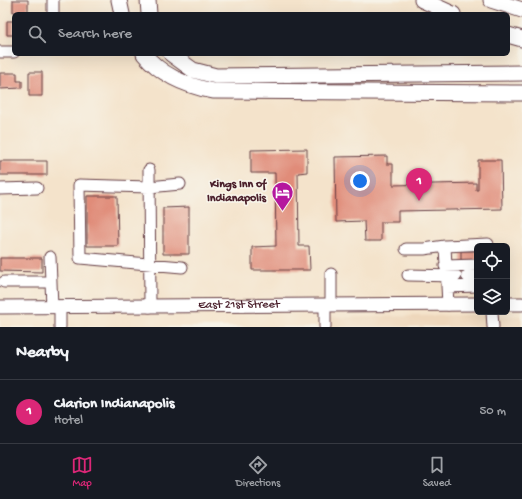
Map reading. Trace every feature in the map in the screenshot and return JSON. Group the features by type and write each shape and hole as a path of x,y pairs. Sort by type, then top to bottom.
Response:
{"highway":[{"path":"119,0 122,12"},
{"path":"148,0 149,12"},
{"path":"413,0 427,3 448,12"},
{"path":"491,0 521,10"},
{"path":"510,36 522,39"},
{"path":"146,56 173,78 194,87 213,91 522,93"},
{"path":"174,56 193,70 216,76 522,73"},
{"path":"504,72 522,66"},
{"path":"502,93 522,98"}],"main road":[{"name":"East 21st Street","path":"0,307 474,304"},
{"path":"510,304 522,304"}],"street":[{"path":"53,0 53,12"},
{"path":"0,52 12,52"},
{"path":"149,170 150,306"},
{"path":"180,184 149,187 79,185 80,258 149,263 182,268"},
{"path":"0,189 37,188"},
{"path":"406,249 474,245"},
{"path":"444,246 456,276 448,305"},
{"path":"50,257 51,282 60,327"},
{"path":"456,276 474,267"},
{"path":"325,327 331,274"},
{"path":"408,275 456,276 474,285"},
{"path":"4,282 51,282"},
{"path":"492,315 492,327"}],"shaded area":[{"path":"467,315 522,316 522,327 320,327 320,318"}],"building":[{"path":"13,0 28,0 28,12 13,12"},
{"path":"7,21 12,21 12,35 7,35"},
{"path":"29,72 42,72 42,96 29,96"},
{"path":"0,73 17,73 17,81 22,81 22,88 0,89"},
{"path":"307,149 307,172 298,173 299,246 309,246 310,270 252,270 252,247 276,246 275,173 251,173 251,150"},
{"path":"387,156 387,164 393,164 393,185 476,183 476,190 478,190 478,160 501,160 502,209 398,211 398,222 381,222 381,241 365,241 364,221 336,222 335,157"},
{"path":"0,161 47,161 47,175 0,175"},
{"path":"87,196 117,196 118,246 87,246"},
{"path":"189,207 189,254 163,254 163,208"},
{"path":"461,251 474,251 474,263 461,263"},
{"path":"0,258 42,258 42,272 0,271"}],"place":[{"name":"Clarion Indianapolis","path":"419,201"},
{"name":"Kings Inn of Indianapolis","path":"282,212"}]}
